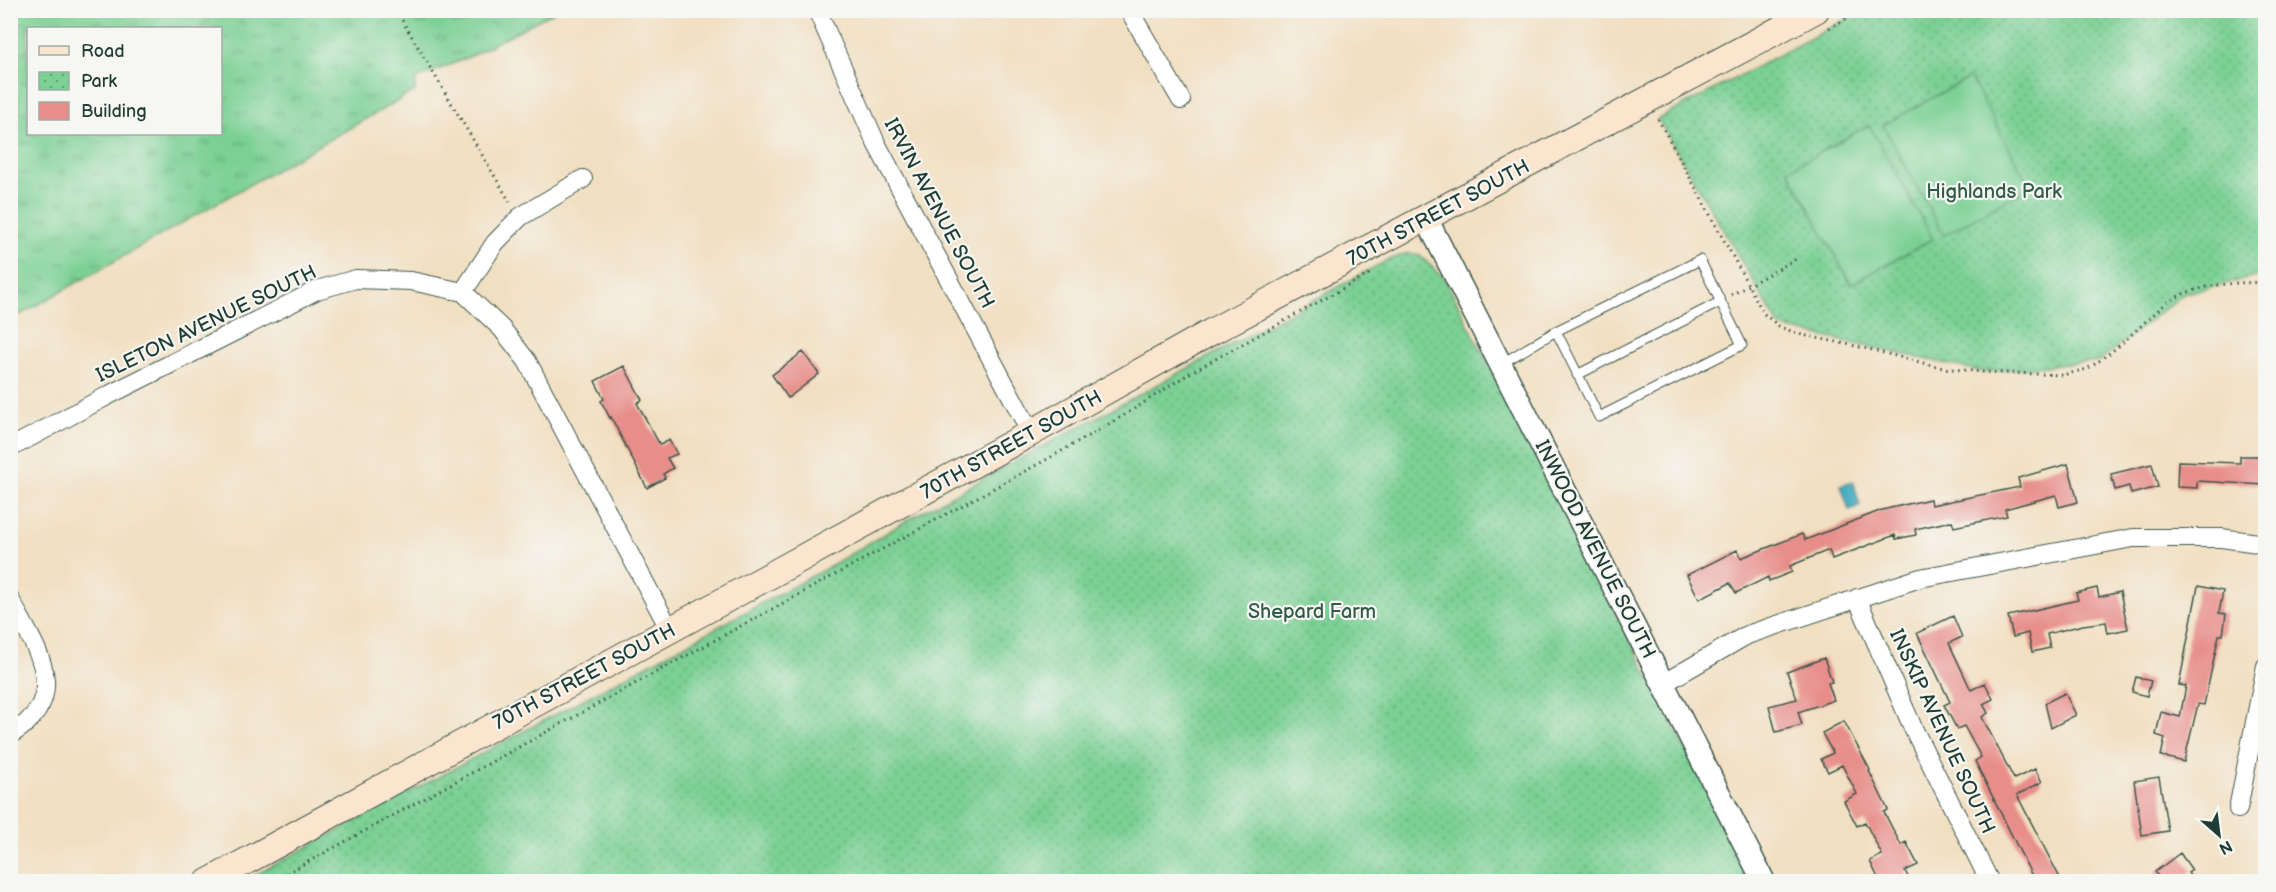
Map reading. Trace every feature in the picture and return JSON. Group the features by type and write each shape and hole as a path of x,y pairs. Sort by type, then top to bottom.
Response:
{"main road":[{"name":"70TH STREET SOUTH","path":"208,882 1031,433 1211,332 1816,10"}],"street":[{"name":"IRVIN AVENUE SOUTH","path":"817,10 876,144 1031,433"},
{"path":"1130,10 1181,100"},
{"path":"583,179 519,217 495,243 463,292 502,329 527,361 670,630"},
{"name":"INWOOD AVENUE SOUTH","path":"1426,218 1764,882"},
{"name":"ISLETON AVENUE SOUTH","path":"10,448 107,396 317,290 356,279 411,281 463,292"},
{"path":"1664,683 1747,634 1920,578 2133,538 2221,538 2265,544"},
{"name":"INSKIP AVENUE SOUTH","path":"1857,598 1913,728 1990,882"},
{"path":"10,599 33,644 45,673 46,682 44,698 38,710 26,726 10,735"},
{"path":"2238,809 2265,666"}],"lane":[{"path":"1501,364 1556,331 1700,260 1742,345 1599,417 1556,331"},
{"path":"1578,375 1720,302"}],"path":[{"path":"396,10 519,217"},
{"path":"1658,119 1764,314 1780,327 1802,335 1943,368 2063,375 2087,369 2099,361 2167,302 2185,293 2210,286 2265,282"},
{"path":"1720,302 1798,258"},
{"path":"271,882 1070,447 1190,373 1374,272"}],"green space":[{"path":"11,10 555,11 471,56 416,79 415,91 11,320"},
{"name":"Highlands Park","path":"1862,11 2265,11 2265,275 2185,293 2099,361 1983,372 1780,327 1658,119"},
{"path":"1970,77 2030,187 1944,235 1883,125"},
{"path":"1869,125 1933,239 1851,284 1788,170"},
{"name":"Shepard Farm","path":"1408,253 1420,256 1445,279 1754,882 242,882 827,568 918,514 1386,261"}],"water":[{"path":"1853,481 1860,506 1849,510 1841,485"}],"building":[{"path":"803,352 819,374 788,398 772,375"},
{"path":"624,366 642,400 637,403 660,445 669,440 677,454 667,458 673,468 663,474 665,478 647,488 601,401 604,399 595,381"},
{"path":"2240,456 2265,456 2265,485 2197,481 2197,488 2177,487 2178,461 2240,463"},
{"path":"2068,464 2078,502 2059,507 2056,495 2005,509 2007,516 1954,527 1952,521 1915,529 1916,535 1896,539 1895,535 1832,559 1829,550 1790,566 1792,572 1769,581 1768,577 1736,593 1730,583 1699,599 1687,575 1737,550 1741,558 1802,534 1805,540 1882,510 1930,499 1931,505 2020,487 2018,478"},
{"path":"2152,464 2158,487 2131,494 2129,486 2115,490 2111,474"},
{"path":"2198,586 2223,591 2219,613 2226,614 2223,635 2219,635 2204,705 2198,704 2184,762 2161,756 2165,738 2156,735 2161,712 2180,717 2186,686 2179,685"},
{"path":"2097,588 2099,597 2120,592 2128,629 2108,633 2106,622 2083,625 2047,634 2050,648 2032,652 2028,633 2013,637 2008,616 2078,600 2076,593"},
{"path":"1953,616 1962,637 1949,643 1971,690 1985,683 1993,699 1983,704 1988,713 1982,717 2014,779 2035,769 2042,782 2017,795 2062,882 2035,882 1975,761 1981,757 1964,726 1957,729 1944,705 1950,702 1917,633"},
{"path":"1824,658 1832,682 1828,683 1834,700 1798,712 1802,725 1776,732 1769,706 1797,699 1787,672"},
{"path":"2136,677 2151,681 2147,696 2132,692"},
{"path":"2065,693 2076,715 2051,728 2045,703"},
{"path":"1844,721 1888,810 1884,812 1901,845 1906,842 1918,865 1905,871 1911,882 1880,882 1870,861 1882,855 1865,822 1857,826 1844,801 1857,794 1842,765 1828,772 1821,759 1833,753 1822,733"},
{"path":"2159,777 2168,831 2142,835 2134,781"},
{"path":"2180,853 2192,870 2188,873 2195,882 2162,882 2155,872"}]}
